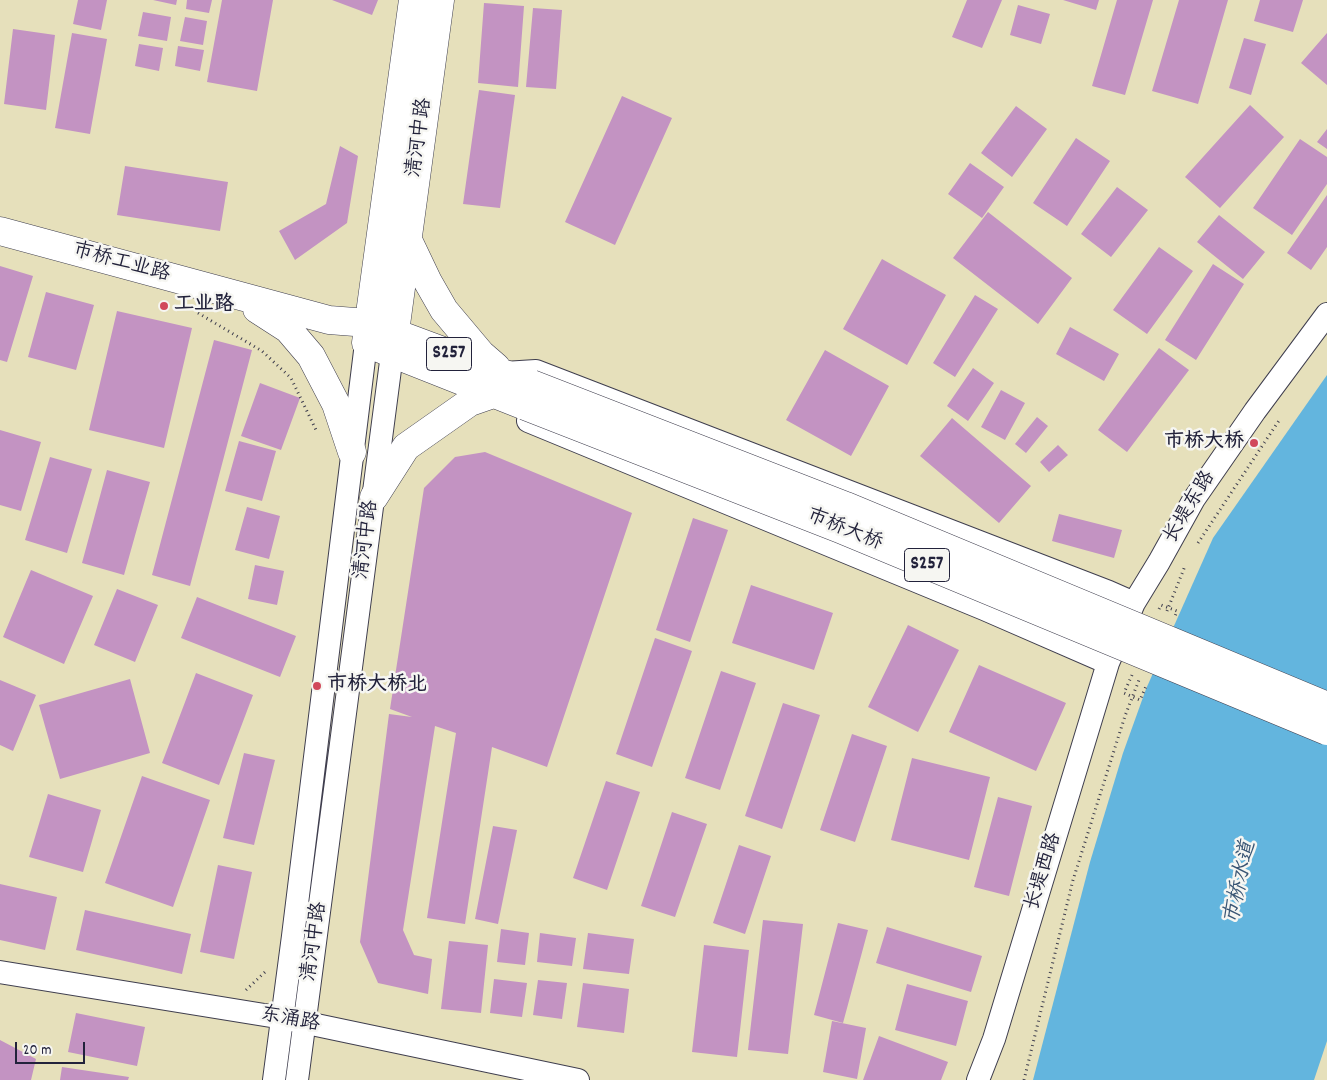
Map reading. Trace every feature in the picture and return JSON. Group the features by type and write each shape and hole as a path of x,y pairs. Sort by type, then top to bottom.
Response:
{"main road":[{"name":"清河中路","path":"367,333 413,0"},
{"name":"清河中路","path":"394,344 440,0"},
{"name":"市桥工业路","path":"0,231 329,320 528,395"},
{"path":"374,497 406,448 498,383 481,354 444,310 407,238"},
{"path":"240,297 288,329 311,356 336,404 352,452"},
{"name":"市桥大桥","path":"528,395 846,506 1327,706"},
{"name":"市桥大桥","path":"528,395 840,528 1327,731"}],"street":[{"name":"长堤东路","path":"1108,663 1134,603 1194,498 1255,411 1327,314"},
{"name":"清河中路","path":"274,1080 367,333"},
{"name":"清河中路","path":"297,1080 394,344"},
{"path":"1108,663 984,609 522,419 498,383 536,370 1134,603"},
{"name":"长堤西路","path":"978,1080 994,1039 1108,663"},
{"name":"东涌路","path":"0,972 283,1018 578,1080"}],"path":[{"path":"192,311 202,314 262,351 291,378 321,441"},
{"path":"1196,546 1283,414"},
{"path":"1166,614 1188,560"},
{"path":"1024,1080 1074,880 1125,716 1139,680"},
{"path":"243,993 267,970"}],"water":[{"name":"市桥水道","path":"1327,375 1327,1041 1314,1080 1033,1080 1090,862 1123,753 1146,689 1213,538"}],"building":[{"path":"78,0 107,0 101,30 73,24"},
{"path":"153,0 177,0 176,5"},
{"path":"187,0 212,0 209,13 186,9"},
{"path":"222,0 273,0 257,91 207,82"},
{"path":"332,0 378,0 372,15"},
{"path":"967,0 1002,0 982,48 952,37"},
{"path":"1063,0 1099,0 1096,10"},
{"path":"1117,0 1153,0 1125,95 1092,86"},
{"path":"1179,0 1228,0 1198,104 1152,91"},
{"path":"1260,0 1303,0 1293,32 1254,21"},
{"path":"484,3 524,6 518,87 478,83"},
{"path":"1018,5 1050,14 1041,44 1010,35"},
{"path":"533,8 562,10 556,89 526,87"},
{"path":"143,12 171,17 167,41 138,36"},
{"path":"185,17 207,21 203,45 180,41"},
{"path":"13,29 55,35 46,110 4,104"},
{"path":"72,33 107,39 90,134 55,128"},
{"path":"1327,33 1327,85 1301,63"},
{"path":"1244,38 1266,44 1251,95 1229,88"},
{"path":"139,44 163,48 159,71 135,66"},
{"path":"178,46 204,50 200,71 175,66"},
{"path":"479,90 515,95 500,208 463,204"},
{"path":"622,96 672,118 615,245 565,222"},
{"path":"1250,105 1284,137 1220,208 1185,177"},
{"path":"1016,106 1047,129 1012,177 981,153"},
{"path":"1327,129 1327,149 1317,142"},
{"path":"1076,138 1110,161 1067,226 1033,203"},
{"path":"1300,139 1327,157 1327,184 1292,235 1253,208"},
{"path":"340,146 358,156 347,223 295,260 279,231 326,204"},
{"path":"970,163 1004,187 982,218 948,194"},
{"path":"125,166 228,182 220,231 117,215"},
{"path":"1117,187 1148,210 1111,257 1081,234"},
{"path":"1327,195 1327,247 1311,270 1287,253"},
{"path":"988,212 1072,278 1038,324 953,258"},
{"path":"1219,215 1265,252 1243,279 1197,242"},
{"path":"1159,247 1193,271 1147,334 1113,310"},
{"path":"882,259 946,295 907,365 843,329"},
{"path":"1213,264 1244,284 1196,360 1165,340"},
{"path":"0,266 33,276 7,362 0,360"},
{"path":"46,292 94,305 76,370 28,357"},
{"path":"975,295 998,309 955,377 933,363"},
{"path":"117,311 192,328 164,448 89,430"},
{"path":"1070,327 1119,354 1104,381 1056,354"},
{"path":"214,340 252,350 190,586 152,575"},
{"path":"1159,348 1189,370 1127,452 1098,430"},
{"path":"825,350 889,386 851,456 786,420"},
{"path":"973,368 994,383 968,421 947,406"},
{"path":"260,383 300,398 281,450 241,436"},
{"path":"1001,390 1025,403 1005,440 981,427"},
{"path":"1037,417 1048,426 1026,453 1015,444"},
{"path":"952,418 1031,486 999,523 920,456"},
{"path":"0,430 41,442 21,511 0,505"},
{"path":"239,441 276,451 262,501 225,491"},
{"path":"1058,445 1068,455 1049,472 1040,462"},
{"path":"485,452 632,513 547,767 492,747 465,924 427,918 456,733 435,726 403,930 414,955 432,959 428,994 378,983 360,942 389,714 412,717 390,709 424,488 455,457"},
{"path":"50,457 92,469 67,553 25,540"},
{"path":"107,470 150,482 124,575 82,563"},
{"path":"247,507 280,516 269,559 235,550"},
{"path":"1059,514 1122,530 1114,558 1052,541"},
{"path":"693,518 728,530 690,642 656,630"},
{"path":"255,565 284,571 277,605 248,599"},
{"path":"31,570 93,596 64,664 3,637"},
{"path":"751,585 833,613 814,670 732,643"},
{"path":"117,589 158,605 135,662 94,645"},
{"path":"197,597 296,636 280,677 181,638"},
{"path":"908,625 959,650 918,732 868,707"},
{"path":"655,638 692,651 652,767 616,754"},
{"path":"979,665 1066,703 1036,771 949,732"},
{"path":"721,671 756,683 720,790 685,778"},
{"path":"196,673 253,695 219,785 162,763"},
{"path":"130,679 150,753 60,779 39,705"},
{"path":"0,680 36,695 13,751 0,745"},
{"path":"783,703 820,715 782,829 745,816"},
{"path":"852,734 887,746 855,842 820,830"},
{"path":"244,753 275,760 254,845 223,838"},
{"path":"912,758 990,777 969,860 891,840"},
{"path":"142,776 210,800 173,907 105,883"},
{"path":"606,781 640,792 607,890 573,878"},
{"path":"48,794 101,810 83,872 29,857"},
{"path":"998,797 1032,806 1009,896 974,887"},
{"path":"672,812 707,824 675,917 641,906"},
{"path":"493,826 517,830 498,924 475,919"},
{"path":"739,845 771,856 745,934 713,923"},
{"path":"218,865 252,872 234,959 200,952"},
{"path":"0,884 57,897 45,950 0,940"},
{"path":"85,910 191,934 182,974 76,950"},
{"path":"763,920 803,924 788,1054 748,1050"},
{"path":"838,923 868,930 843,1023 814,1015"},
{"path":"887,927 982,956 971,992 876,963"},
{"path":"501,929 529,933 525,965 497,962"},
{"path":"540,933 576,938 572,966 537,962"},
{"path":"588,933 634,939 629,974 583,969"},
{"path":"449,941 488,945 481,1013 441,1009"},
{"path":"704,945 749,950 737,1057 692,1052"},
{"path":"494,979 527,983 522,1017 490,1013"},
{"path":"538,980 567,983 562,1019 533,1015"},
{"path":"583,983 629,989 624,1033 577,1027"},
{"path":"907,984 968,1001 956,1046 895,1030"},
{"path":"76,1013 145,1027 137,1066 68,1052"},
{"path":"832,1021 866,1028 857,1079 823,1072"},
{"path":"879,1036 948,1062 941,1080 863,1080"},
{"path":"0,1040 36,1059 31,1080 0,1080"},
{"path":"62,1067 129,1077 128,1080 60,1080"}],"place":[{"name":"工业路","path":"164,306"},
{"name":"市桥大桥","path":"1254,443"},
{"name":"市桥大桥北","path":"317,686"}]}
